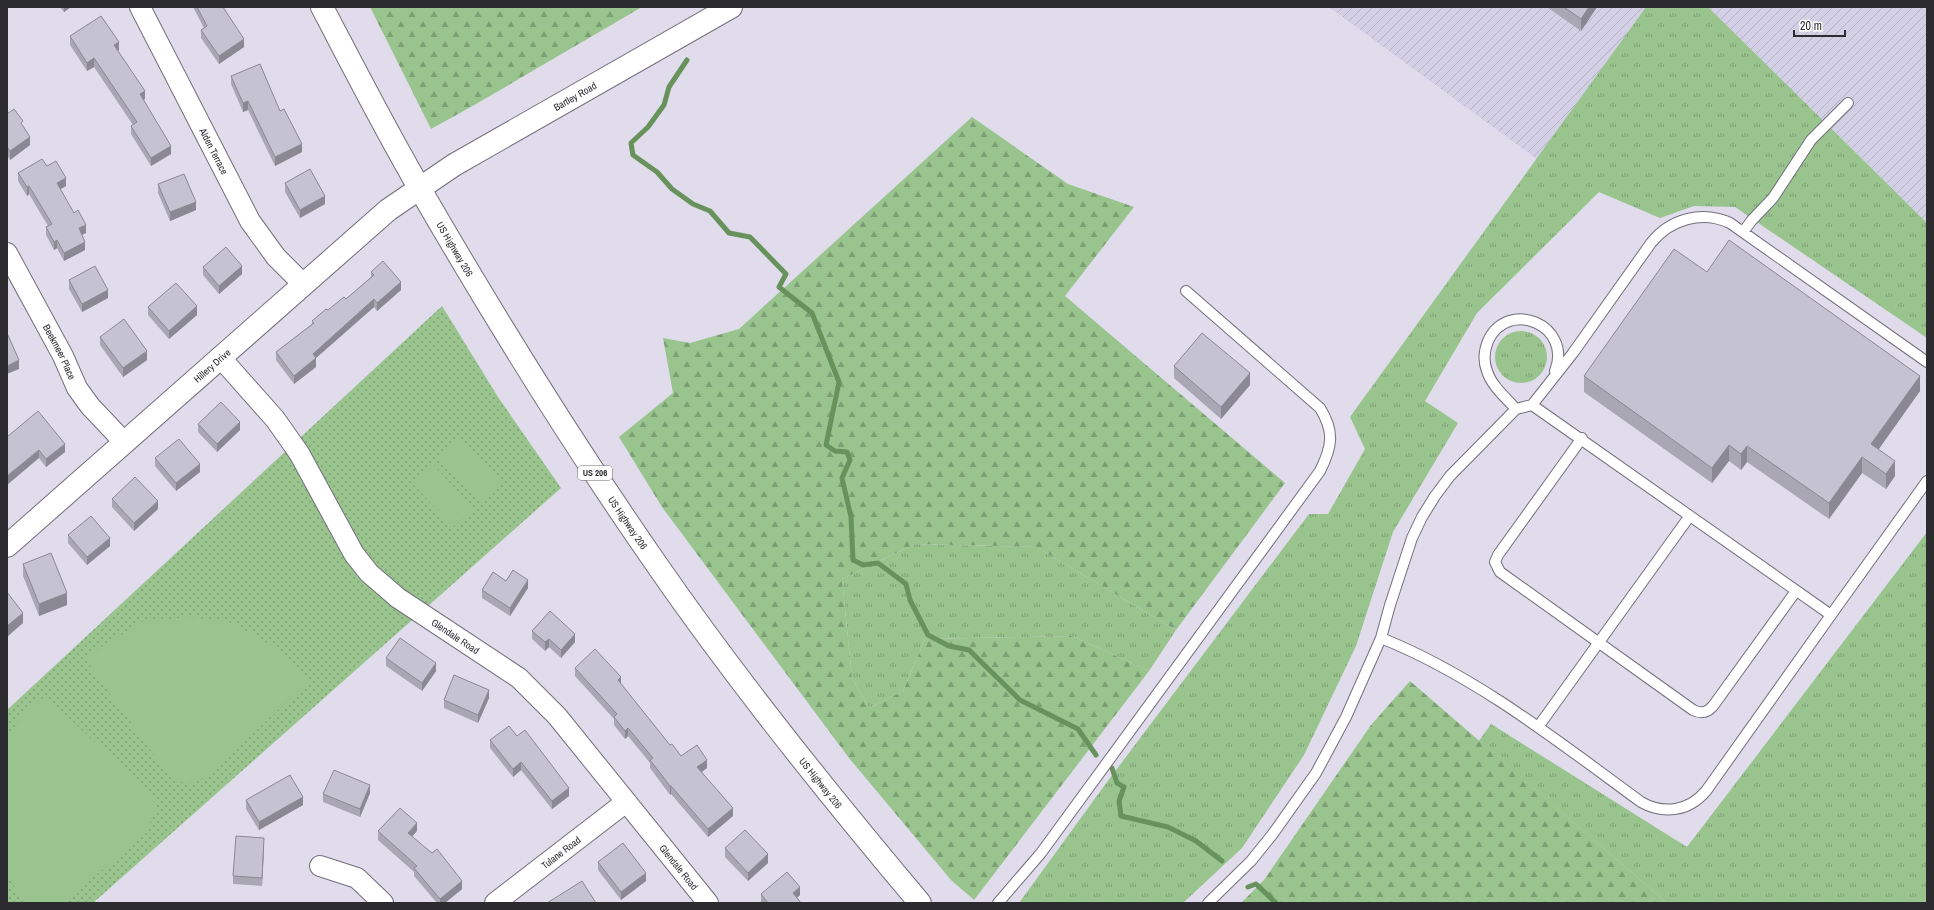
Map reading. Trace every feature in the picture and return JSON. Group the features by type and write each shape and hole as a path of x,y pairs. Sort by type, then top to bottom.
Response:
{"main road":[{"name":"US Highway 206","path":"322,7 419,188 509,340 605,488 658,566 744,685 806,764 920,903"},
{"name":"Bartley Road","path":"419,188 461,161 731,7"},
{"name":"Hillery Drive","path":"7,546 388,210 419,188"}],"street":[{"name":"Alden Terrace","path":"140,7 250,222 276,257 303,284"},
{"name":"Beekmeer Place","path":"7,253 63,356 77,388 90,406 124,442"},
{"name":"Glendale Road","path":"220,357 275,420 299,453 354,554 369,573 398,598 519,678 557,716 708,903"},
{"name":"Tulane Road","path":"495,903 626,802"},
{"path":"320,866 358,878 383,903"}],"lane":[{"path":"1743,232 1752,220 1774,198 1811,140 1848,103"},
{"path":"1208,903 1251,861 1277,829 1316,773 1346,718 1381,638 1412,538 1428,506 1450,476 1516,409 1532,405 1573,353 1651,243 1661,232 1676,223 1701,216 1723,220 1743,232 1927,362"},
{"path":"998,903 1041,853 1320,472 1329,454 1331,438 1328,424 1320,408 1186,291"},
{"path":"1516,409 1495,384 1487,372 1485,365 1486,347 1496,330 1504,324 1516,319 1529,320 1544,326 1554,338 1559,352 1558,364 1553,377"},
{"path":"1532,405 1582,438 1689,517 1831,615"},
{"path":"1582,438 1498,555 1495,566 1500,572 1599,643 1693,710 1700,713 1707,712 1713,706 1796,591"},
{"path":"1381,638 1410,650 1476,687 1538,727 1650,807 1668,810 1685,807 1700,798 1706,791 1927,481"},
{"path":"1538,727 1689,517"}],"shaded area":[{"path":"1329,7 1646,7 1537,159"},
{"path":"1708,7 1927,7 1927,223 1842,139"}],"green space":[{"path":"370,7 642,7 431,129"},
{"path":"1646,7 1708,7 1927,223 1927,338 1735,207 1694,206 1660,218 1599,192 1477,313 1425,401 1458,423 1393,532 1356,646 1304,755 1242,848 1183,903 1019,903 1107,782 1309,514 1328,514 1365,449 1350,417"},
{"path":"972,117 1068,184 1134,207 1065,296 1285,483 1176,630 1036,547 915,544 842,579 852,678 869,708 903,691 925,639 1072,636 1149,671 974,900 951,880 849,758 662,507 619,437 673,393 663,338 690,343 739,329"},
{"path":"442,306 498,397 561,488 93,903 7,903 7,710"},
{"path":"1516,331 1526,331 1540,338 1547,352 1547,362 1540,376 1526,383 1516,383 1506,379 1499,372 1495,362 1495,352 1499,342 1506,335"},
{"path":"460,439 501,484 481,502 440,458"},
{"path":"433,464 473,509 453,527 412,483"},
{"path":"1927,532 1927,903 1667,903 1479,741 1491,724 1687,847"},
{"path":"915,544 1036,547 1176,630 1149,671 1072,636 925,639 903,691 869,708 852,678 842,579"},
{"path":"190,617 229,622 263,640 290,660 309,681 208,776 186,784 170,777 85,659 107,643 144,621"},
{"path":"1410,681 1667,903 1241,903 1264,880 1371,725"},
{"path":"45,696 146,789 157,806 145,835 62,903 26,903 7,876 7,738 24,712"}],"building":[{"path":"197,7 223,7 244,39 219,56 201,30 207,26"},
{"path":"1564,7 1589,7 1581,19"},
{"path":"101,16 119,42 114,45 145,91 140,94 171,146 151,158 131,126 137,122 94,58 87,63 70,36"},
{"path":"260,64 280,111 284,109 302,144 275,157 248,101 243,103 231,76"},
{"path":"14,109 23,121 21,123 30,137 10,151 7,147 7,114"},
{"path":"42,159 47,166 56,161 66,178 57,183 74,213 78,210 86,225 79,228 85,242 64,253 57,240 54,242 46,227 52,224 29,186 27,187 18,173"},
{"path":"310,169 325,196 300,210 285,183"},
{"path":"184,174 196,202 170,212 158,184"},
{"path":"1729,240 1920,376 1871,444 1895,461 1886,474 1862,457 1829,503 1747,446 1741,454 1729,445 1712,468 1584,376 1674,249 1707,272"},
{"path":"226,247 242,266 219,286 203,267"},
{"path":"383,261 401,282 377,303 374,299 313,354 316,358 294,376 276,352 314,323 312,321 326,309 328,310 344,297 346,299 374,275 371,272"},
{"path":"95,266 108,290 82,304 69,280"},
{"path":"176,283 197,306 169,331 148,307"},
{"path":"124,319 147,351 123,368 100,337"},
{"path":"7,333 19,360 7,366"},
{"path":"1202,333 1250,373 1221,407 1174,366"},
{"path":"221,402 240,422 217,444 198,424"},
{"path":"38,411 65,444 46,459 39,450 7,476 7,437"},
{"path":"179,439 200,464 176,483 155,458"},
{"path":"135,477 158,501 134,523 112,499"},
{"path":"91,516 110,538 87,557 68,535"},
{"path":"51,553 67,593 39,604 23,564"},
{"path":"513,570 528,580 510,608 482,590 493,572 506,581"},
{"path":"7,592 23,613 7,626"},
{"path":"550,611 575,634 561,650 549,639 545,642 532,631"},
{"path":"400,638 436,663 422,683 386,658"},
{"path":"595,649 621,677 618,680 670,745 672,744 681,756 697,745 707,760 697,767 733,808 708,829 670,786 650,760 653,758 628,728 625,731 614,717 617,714 575,668"},
{"path":"454,675 489,690 478,715 444,700"},
{"path":"509,726 517,736 525,730 569,788 552,801 521,762 513,769 490,740"},
{"path":"334,770 370,785 360,809 323,794"},
{"path":"290,775 303,797 259,822 246,800"},
{"path":"400,808 417,823 408,833 432,853 437,849 462,881 440,899 414,868 417,866 378,831"},
{"path":"745,830 768,854 748,873 725,848"},
{"path":"236,836 264,838 262,878 233,876"},
{"path":"623,843 646,873 621,892 598,862"},
{"path":"787,872 800,887 793,893 801,903 768,903 761,894"},
{"path":"582,881 596,903 547,903"}],"waterway":[{"path":"687,60 669,87 664,105 648,127 631,143 633,155 657,172 672,189 693,204 710,211 729,233 750,237 786,274 779,287 812,313 839,382 826,445 835,451 847,452 850,460 842,478 851,517 853,560 863,565 878,563 906,584 910,600 928,635 949,646 969,650 1020,700 1078,729 1096,755"},
{"path":"1112,768 1117,783 1124,787 1119,801 1121,816 1168,827 1196,841 1222,861"},
{"path":"1248,887 1256,884 1276,903"}]}
